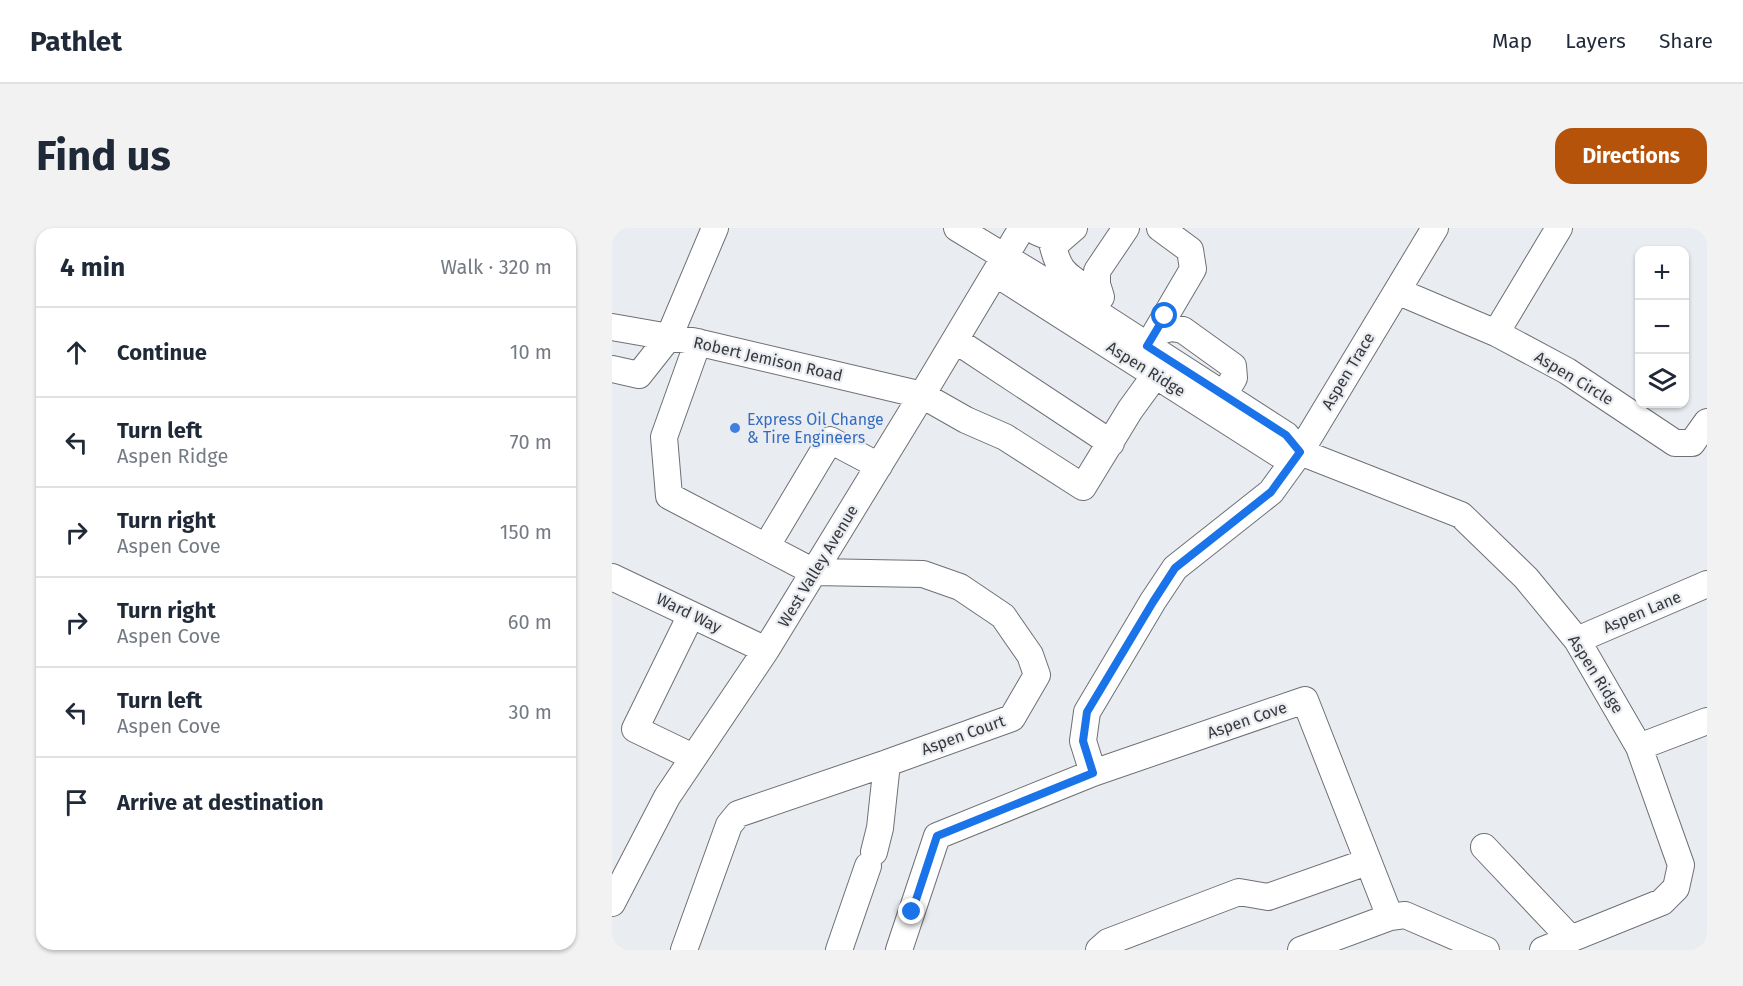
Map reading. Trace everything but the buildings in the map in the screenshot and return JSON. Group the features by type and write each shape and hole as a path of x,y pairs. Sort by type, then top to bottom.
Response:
{"street":[{"path":"612,369 639,375 669,337 714,228"},
{"name":"West Valley Avenue","path":"612,903 667,797 766,650 1022,228"},
{"path":"1040,233 1059,240 1074,228"},
{"path":"1097,304 1097,271 1125,228"},
{"path":"955,340 1111,443 1130,410 1152,355 1193,269 1190,250 1160,228"},
{"path":"1397,291 1435,228"},
{"path":"1496,333 1559,228"},
{"path":"964,230 1000,264"},
{"path":"1040,233 1064,274 1097,304"},
{"name":"Aspen Ridge","path":"1000,264 1097,304 1152,355"},
{"name":"Aspen Ridge","path":"1000,264 1152,355 1247,422 1279,454 1300,452 1461,515 1526,578 1577,640 1640,747 1681,865 1676,888 1662,902 1543,950"},
{"name":"Aspen Circle","path":"1397,291 1496,333 1567,371 1675,443 1692,443 1707,422"},
{"name":"Aspen Trace","path":"1300,452 1397,291"},
{"name":"Robert Jemison Road","path":"612,327 698,342 922,395 966,420 1005,437 1083,487 1111,443"},
{"path":"1152,355 1172,328 1183,330 1233,366 1234,378 1218,403"},
{"path":"698,342 664,437 669,496 814,572"},
{"path":"766,547 830,440 879,466"},
{"path":"1093,773 1083,741 1087,712 1153,602 1175,568 1271,492 1300,452"},
{"name":"Aspen Court","path":"684,950 729,825 738,814 1012,718 1037,675 1030,655 1003,616 960,587 923,574 814,572"},
{"name":"Ward Way","path":"612,577 766,650"},
{"name":"Aspen Lane","path":"1577,640 1707,584"},
{"path":"691,615 635,729 693,758"},
{"name":"Aspen Cove","path":"899,950 937,836 1093,773 1305,700 1390,917"},
{"path":"1640,747 1707,721"},
{"path":"839,950 880,828 887,763"},
{"path":"1484,847 1571,939"},
{"path":"1099,950 1108,942 1239,892 1268,897 1367,862"},
{"path":"1300,950 1390,917 1405,915 1486,950"}],"place":[{"name":"Express Oil Change & Tire Engineers","path":"735,428"}],"route":[{"path":"912,912 937,836 1093,773 1083,741 1087,712 1153,602 1175,568 1271,492 1300,452 1286,435 1147,346 1165,316"}]}
